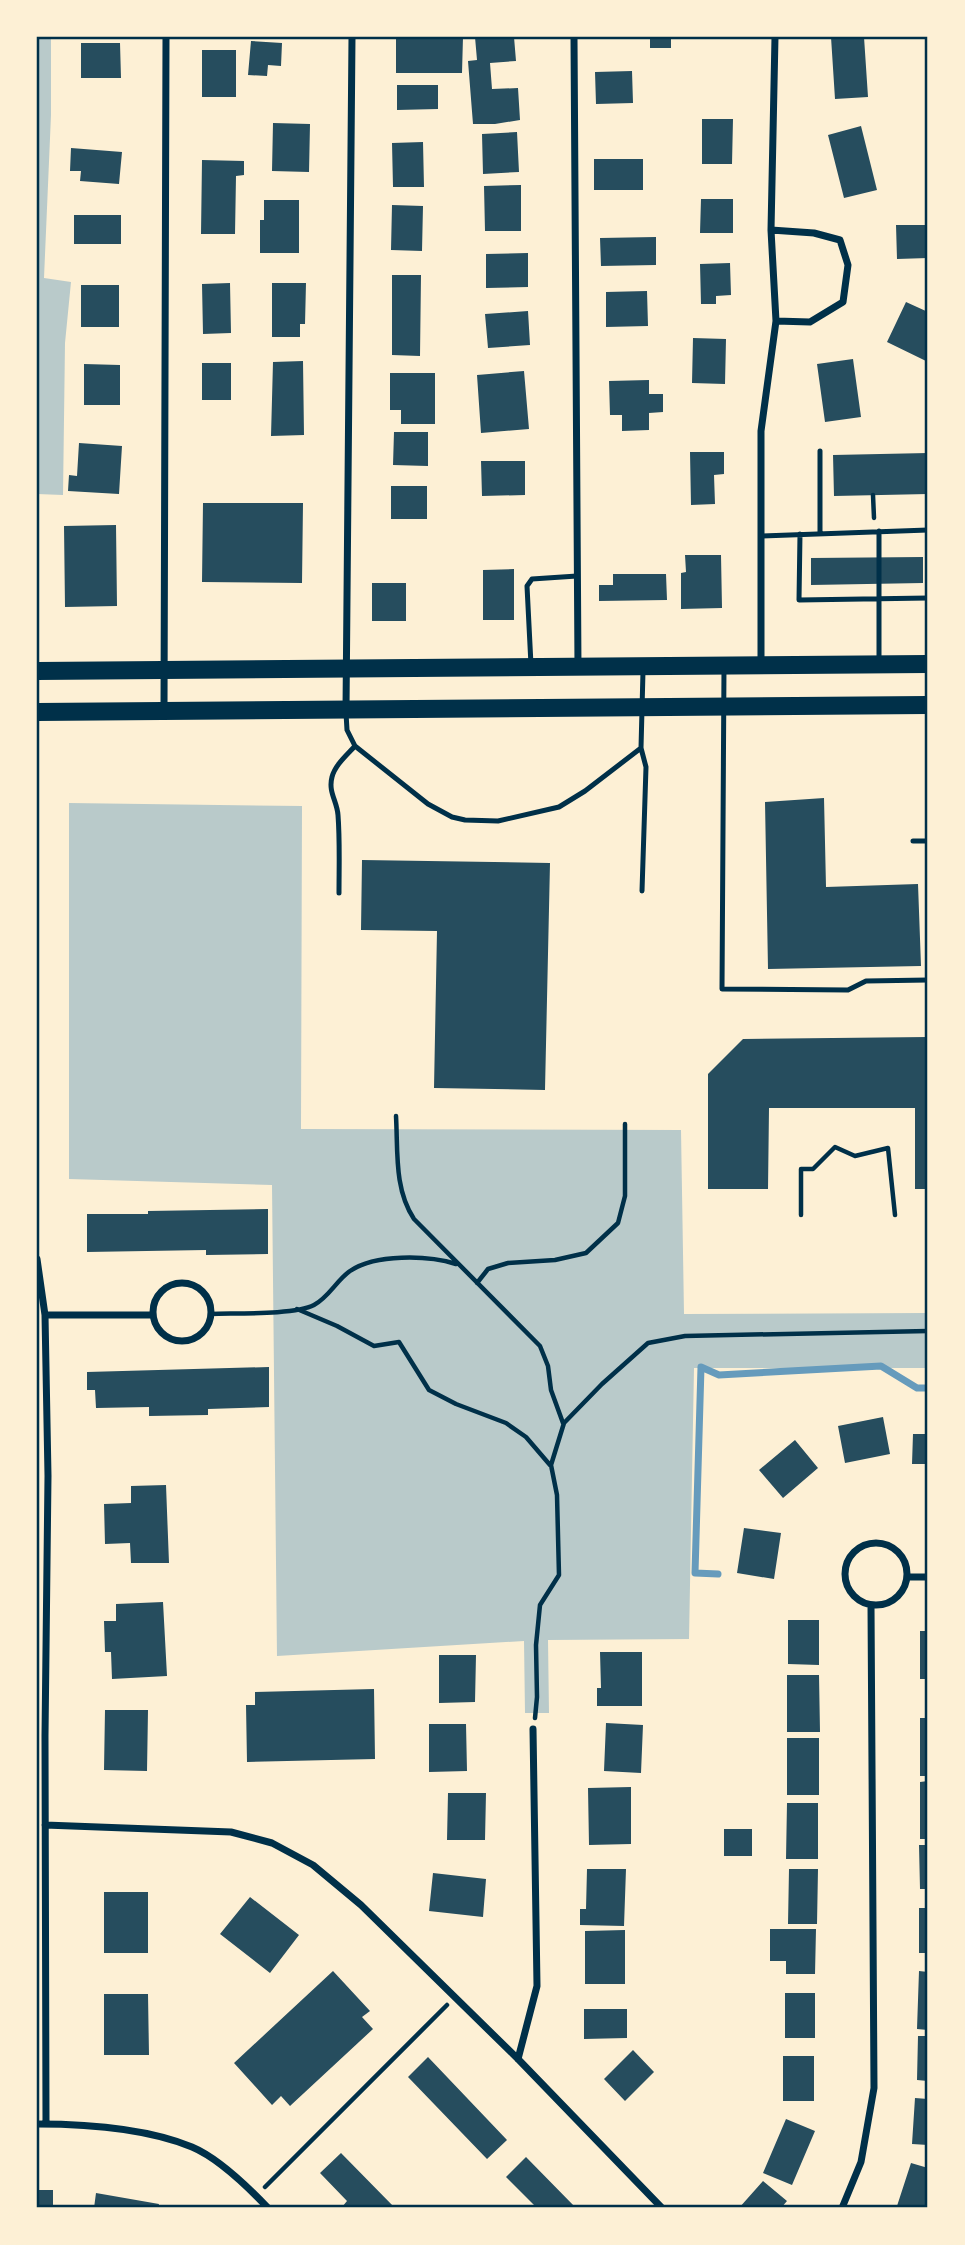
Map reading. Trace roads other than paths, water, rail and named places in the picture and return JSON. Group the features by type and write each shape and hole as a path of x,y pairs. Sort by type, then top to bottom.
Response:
{"main road":[{"path":"37,671 928,664"},
{"path":"37,712 928,705"}],"street":[{"path":"164,711 166,37"},
{"path":"346,709 352,37"},
{"path":"574,37 578,668"},
{"path":"761,666 761,431 776,321 771,230 775,37"},
{"path":"771,230 814,233 840,240 848,265 843,302 810,322 776,321"},
{"path":"37,1259 45,1315 48,1475 46,2124"},
{"path":"177,1284 198,1287 211,1307 203,1333 185,1341 175,1340 161,1333 153,1315 159,1294 167,1287 177,1284"},
{"path":"45,1315 153,1315"},
{"path":"872,1543 883,1543 894,1548 907,1566 908,1577 900,1595 892,1602 881,1605 871,1605 853,1596 845,1581 847,1562 853,1553 872,1543"},
{"path":"908,1577 928,1577"},
{"path":"842,2208 861,2162 874,2088 871,1605"},
{"path":"518,2059 537,1986 533,1729"},
{"path":"45,1825 231,1832 272,1843 313,1865 455,1997 662,2208"},
{"path":"37,2124 140,2131 195,2148 227,2170 268,2208"}],"lane":[{"path":"820,451 820,533"},
{"path":"761,536 928,530"},
{"path":"877,531 880,664"},
{"path":"800,534 799,600 928,598"},
{"path":"531,668 527,586 531,579 543,576 577,576"},
{"path":"724,666 722,989 848,990 866,981 928,980"},
{"path":"642,891 646,767 641,748 643,667"},
{"path":"346,709 346,730 355,746 440,812 480,822 519,817 559,807 585,792 641,748"},
{"path":"339,894 338,811 331,797 331,785 337,767 355,746"},
{"path":"914,841 928,841"}],"waterway":[{"path":"718,1574 695,1573 701,1367 719,1375 881,1366 917,1388 928,1388"}]}
